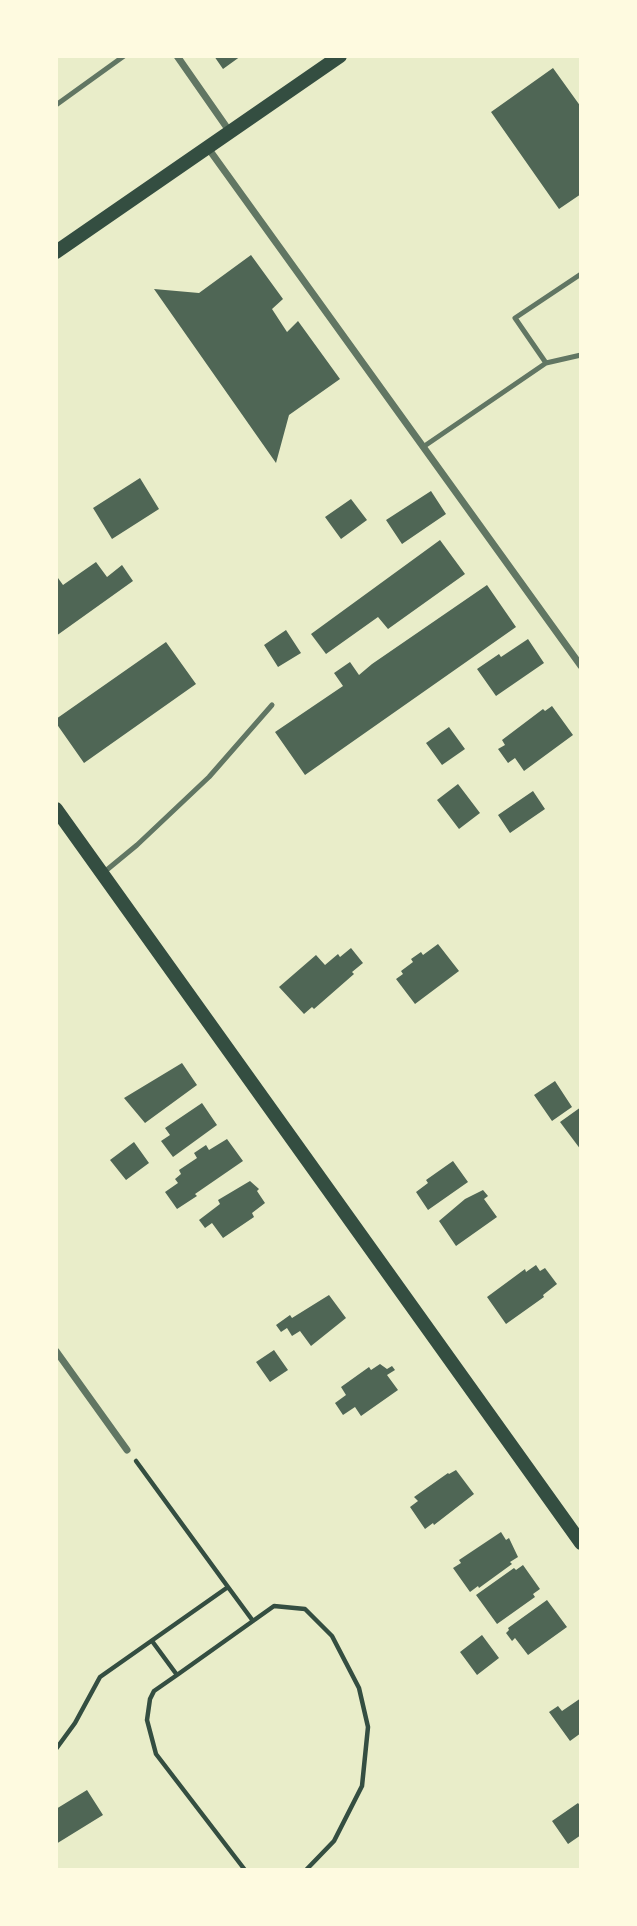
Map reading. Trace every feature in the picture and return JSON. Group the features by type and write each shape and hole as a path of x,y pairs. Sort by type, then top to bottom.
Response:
{"main road":[{"path":"56,252 340,56"},
{"path":"56,809 581,1543"}],"street":[{"path":"177,56 230,132"},
{"path":"207,147 581,666"},
{"path":"56,1351 127,1450"}],"lane":[{"path":"56,105 124,56"},
{"path":"546,363 516,317 581,274"},
{"path":"423,447 546,363 581,355"},
{"path":"102,874 209,778 272,705"}],"path":[{"path":"127,1450 253,1621"},
{"path":"56,1749 75,1723 100,1677 228,1587"},
{"path":"245,1870 156,1754 147,1720 154,1691 274,1606 305,1609 332,1636 359,1688 368,1727 362,1786 334,1840 306,1870"},
{"path":"152,1641 177,1675"}],"building":[{"path":"214,56 241,56 223,69"},
{"path":"553,68 581,107 581,194 559,209 491,112"},
{"path":"251,255 283,299 272,309 287,332 298,321 340,379 289,415 276,463 154,289 199,293"},
{"path":"140,478 159,509 112,539 93,508"},
{"path":"431,491 446,514 402,544 386,520"},
{"path":"351,499 367,520 341,539 325,517"},
{"path":"440,540 465,574 388,629 378,617 326,654 311,634"},
{"path":"96,562 107,577 122,565 133,581 56,636 56,580 58,578 63,585"},
{"path":"487,585 516,627 305,775 275,732 343,686 334,673 350,662 359,675"},
{"path":"286,630 301,653 278,667 264,645"},
{"path":"528,639 544,663 496,696 477,669"},
{"path":"166,642 196,684 84,763 56,723 56,719"},
{"path":"552,706 573,735 524,771 515,758 508,763 498,749 505,745 502,740 543,709 545,711"},
{"path":"449,727 465,749 442,765 426,743"},
{"path":"458,784 480,813 459,829 437,800"},
{"path":"533,791 545,809 510,833 498,815"},
{"path":"438,944 459,971 415,1004 396,979 403,974 401,971 413,962 411,959 421,952 423,955"},
{"path":"351,948 363,963 314,1009 312,1007 304,1014 279,987 316,955 325,965"},
{"path":"182,1063 197,1085 145,1123 124,1098"},
{"path":"555,1081 572,1107 552,1121 534,1095"},
{"path":"202,1103 217,1125 173,1157 161,1141 170,1135 165,1128"},
{"path":"581,1107 581,1150 560,1122"},
{"path":"227,1139 243,1161 177,1209 165,1192 178,1183 175,1179 181,1174 179,1170 197,1158 194,1153 206,1145 209,1150"},
{"path":"134,1142 149,1163 126,1180 110,1160"},
{"path":"453,1161 468,1182 428,1210 416,1192 428,1183 426,1180"},
{"path":"250,1181 259,1189 257,1191 265,1203 252,1213 254,1217 223,1238 212,1223 205,1228 199,1220 220,1204 218,1200"},
{"path":"483,1190 488,1196 484,1199 497,1217 456,1246 439,1221 465,1199"},
{"path":"536,1265 540,1271 545,1268 557,1284 543,1295 544,1297 506,1324 487,1297 525,1269 526,1272"},
{"path":"329,1295 346,1318 311,1346 300,1331 292,1336 287,1328 281,1332 276,1325 290,1315 292,1318"},
{"path":"274,1350 288,1370 270,1382 256,1362"},
{"path":"380,1364 387,1369 392,1366 395,1370 387,1375 398,1390 361,1416 355,1407 343,1415 335,1403 346,1395 341,1387 369,1367 371,1370"},
{"path":"456,1470 474,1494 425,1529 410,1507 418,1501 414,1497"},
{"path":"501,1532 506,1540 509,1538 518,1557 510,1562 512,1564 470,1592 453,1568 461,1563 459,1560"},
{"path":"523,1565 540,1589 533,1594 535,1597 497,1624 476,1595 514,1568 516,1570"},
{"path":"547,1600 567,1627 528,1655 515,1638 512,1641 506,1633 508,1628"},
{"path":"482,1635 499,1658 477,1675 460,1652"},
{"path":"581,1698 581,1733 570,1741 549,1712 558,1706 562,1711"},
{"path":"87,1790 103,1815 56,1844 56,1809"},
{"path":"578,1803 581,1807 581,1835 568,1844 552,1821"}]}
